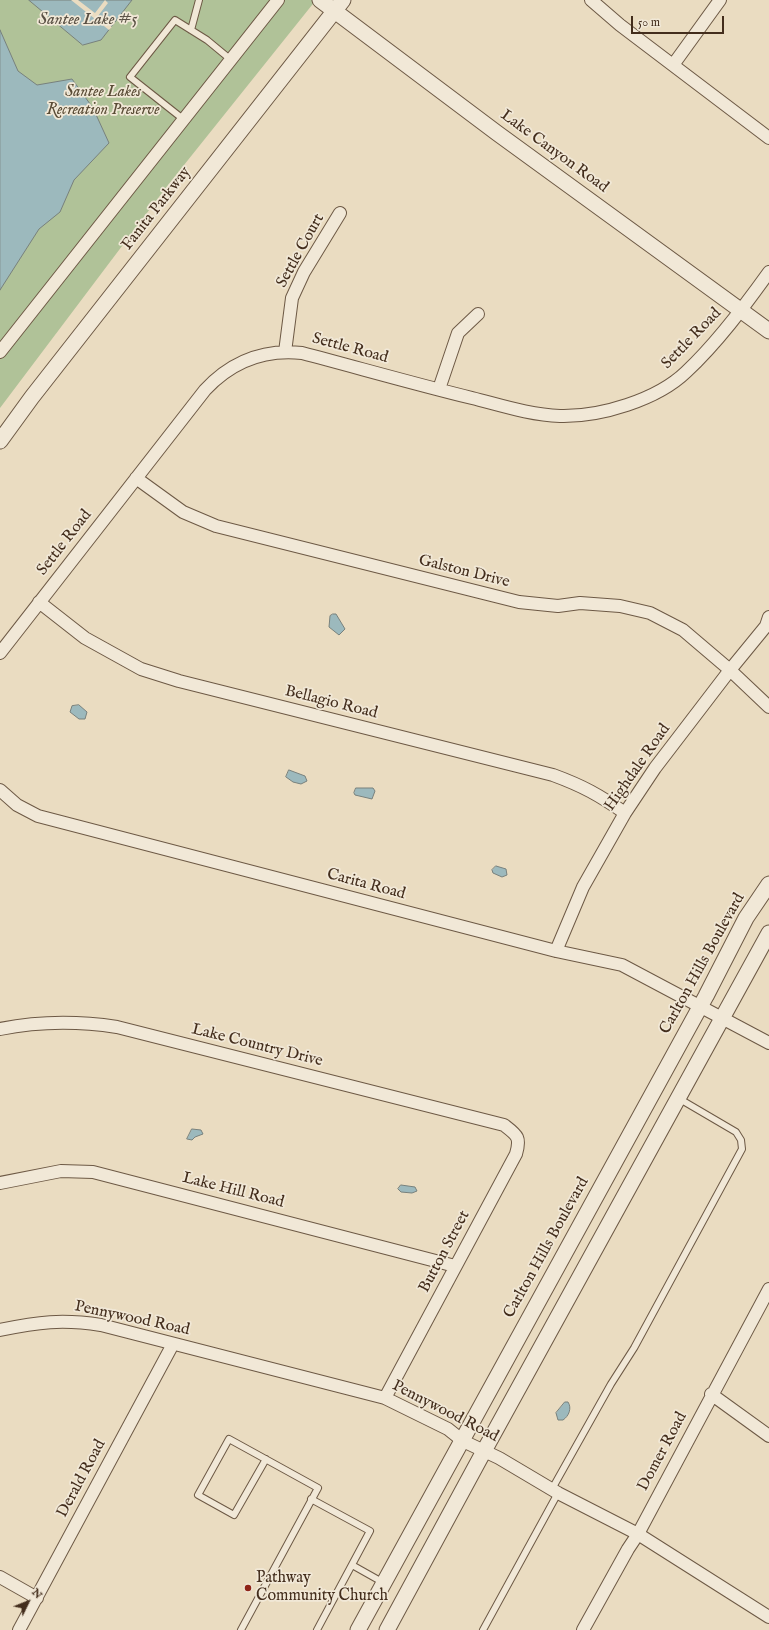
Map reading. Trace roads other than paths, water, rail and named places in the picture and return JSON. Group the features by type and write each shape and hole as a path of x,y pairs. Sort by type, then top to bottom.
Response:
{"street":[{"path":"0,352 278,0"},
{"name":"Lake Canyon Road","path":"320,0 339,5 497,133 769,331"},
{"path":"591,0 620,25 769,138"},
{"path":"673,65 720,0"},
{"name":"Fanita Parkway","path":"0,441 339,5"},
{"name":"Settle Court","path":"285,352 292,298 304,272 340,213"},
{"name":"Settle Road","path":"0,653 136,478 214,381 235,365 259,355 285,352 302,353 439,390 514,408 551,415 588,414 612,409 635,401 667,386 686,373 742,310 769,272"},
{"path":"439,390 458,333 478,314"},
{"name":"Galston Drive","path":"136,478 183,512 216,526 519,602 558,606 580,604 620,606 650,613 683,630 730,670 769,708"},
{"name":"Bellagio Road","path":"39,602 85,638 141,669 179,681 552,775 597,793 625,813"},
{"name":"Highdale Road","path":"556,952 583,886 625,813 655,768 730,670 766,626 769,618"},
{"name":"Carita Road","path":"0,790 17,805 38,816 556,952 622,965 722,1018"},
{"name":"Carlton Hills Boulevard","path":"358,1630 463,1441 746,918 769,884"},
{"path":"387,1630 769,933"},
{"path":"722,1018 769,1043"},
{"name":"Lake Country Drive","path":"0,1029 23,1024 57,1022 88,1023 117,1027 504,1124"},
{"name":"Button Street","path":"385,1398 516,1154 519,1142 516,1134 504,1124"},
{"name":"Lake Hill Road","path":"0,1183 61,1171 93,1172 456,1266"},
{"name":"Domer Road","path":"583,1630 638,1534 769,1289"},
{"name":"Pennywood Road","path":"0,1330 47,1321 72,1321 101,1325 385,1398 448,1429 463,1441 499,1458 555,1491 638,1534 769,1617"},
{"name":"Derald Road","path":"18,1630 37,1598 173,1344"},
{"path":"712,1394 769,1436"},
{"path":"0,1577 37,1598"}],"lane":[{"path":"191,30 199,0"},
{"path":"183,119 130,77 175,20 207,40 230,59"},
{"path":"483,1630 611,1384 634,1348 742,1149 742,1140 736,1132 678,1098"},
{"path":"241,1630 318,1488 266,1459 229,1439 198,1495 234,1515 266,1459"},
{"path":"311,1499 370,1531 317,1630"},
{"path":"352,1565 384,1583"}],"water":[{"name":"Santee Lake #5","path":"29,0 132,0 101,40 83,45"},
{"path":"0,30 18,71 37,85 72,79 93,108 109,143 74,180 60,212 39,229 0,290"},
{"path":"336,614 345,629 339,635 329,627 330,616"},
{"path":"79,705 87,712 85,719 79,719 70,712 72,706"},
{"path":"289,770 305,776 307,781 301,784 293,782 286,777"},
{"path":"356,788 373,788 375,791 372,799 355,795 354,793"},
{"path":"496,866 506,869 507,875 502,877 493,873 492,870"},
{"path":"192,1129 201,1130 203,1134 192,1140 187,1139"},
{"path":"401,1185 415,1187 417,1191 412,1193 401,1192 398,1189"},
{"path":"565,1402 568,1402 569,1404 569,1412 563,1420 558,1420 556,1413"}],"place":[{"name":"Pathway Community Church","path":"248,1588"}],"park label":[{"name":"Santee Lakes Recreation Preserve","path":"103,102"}]}
